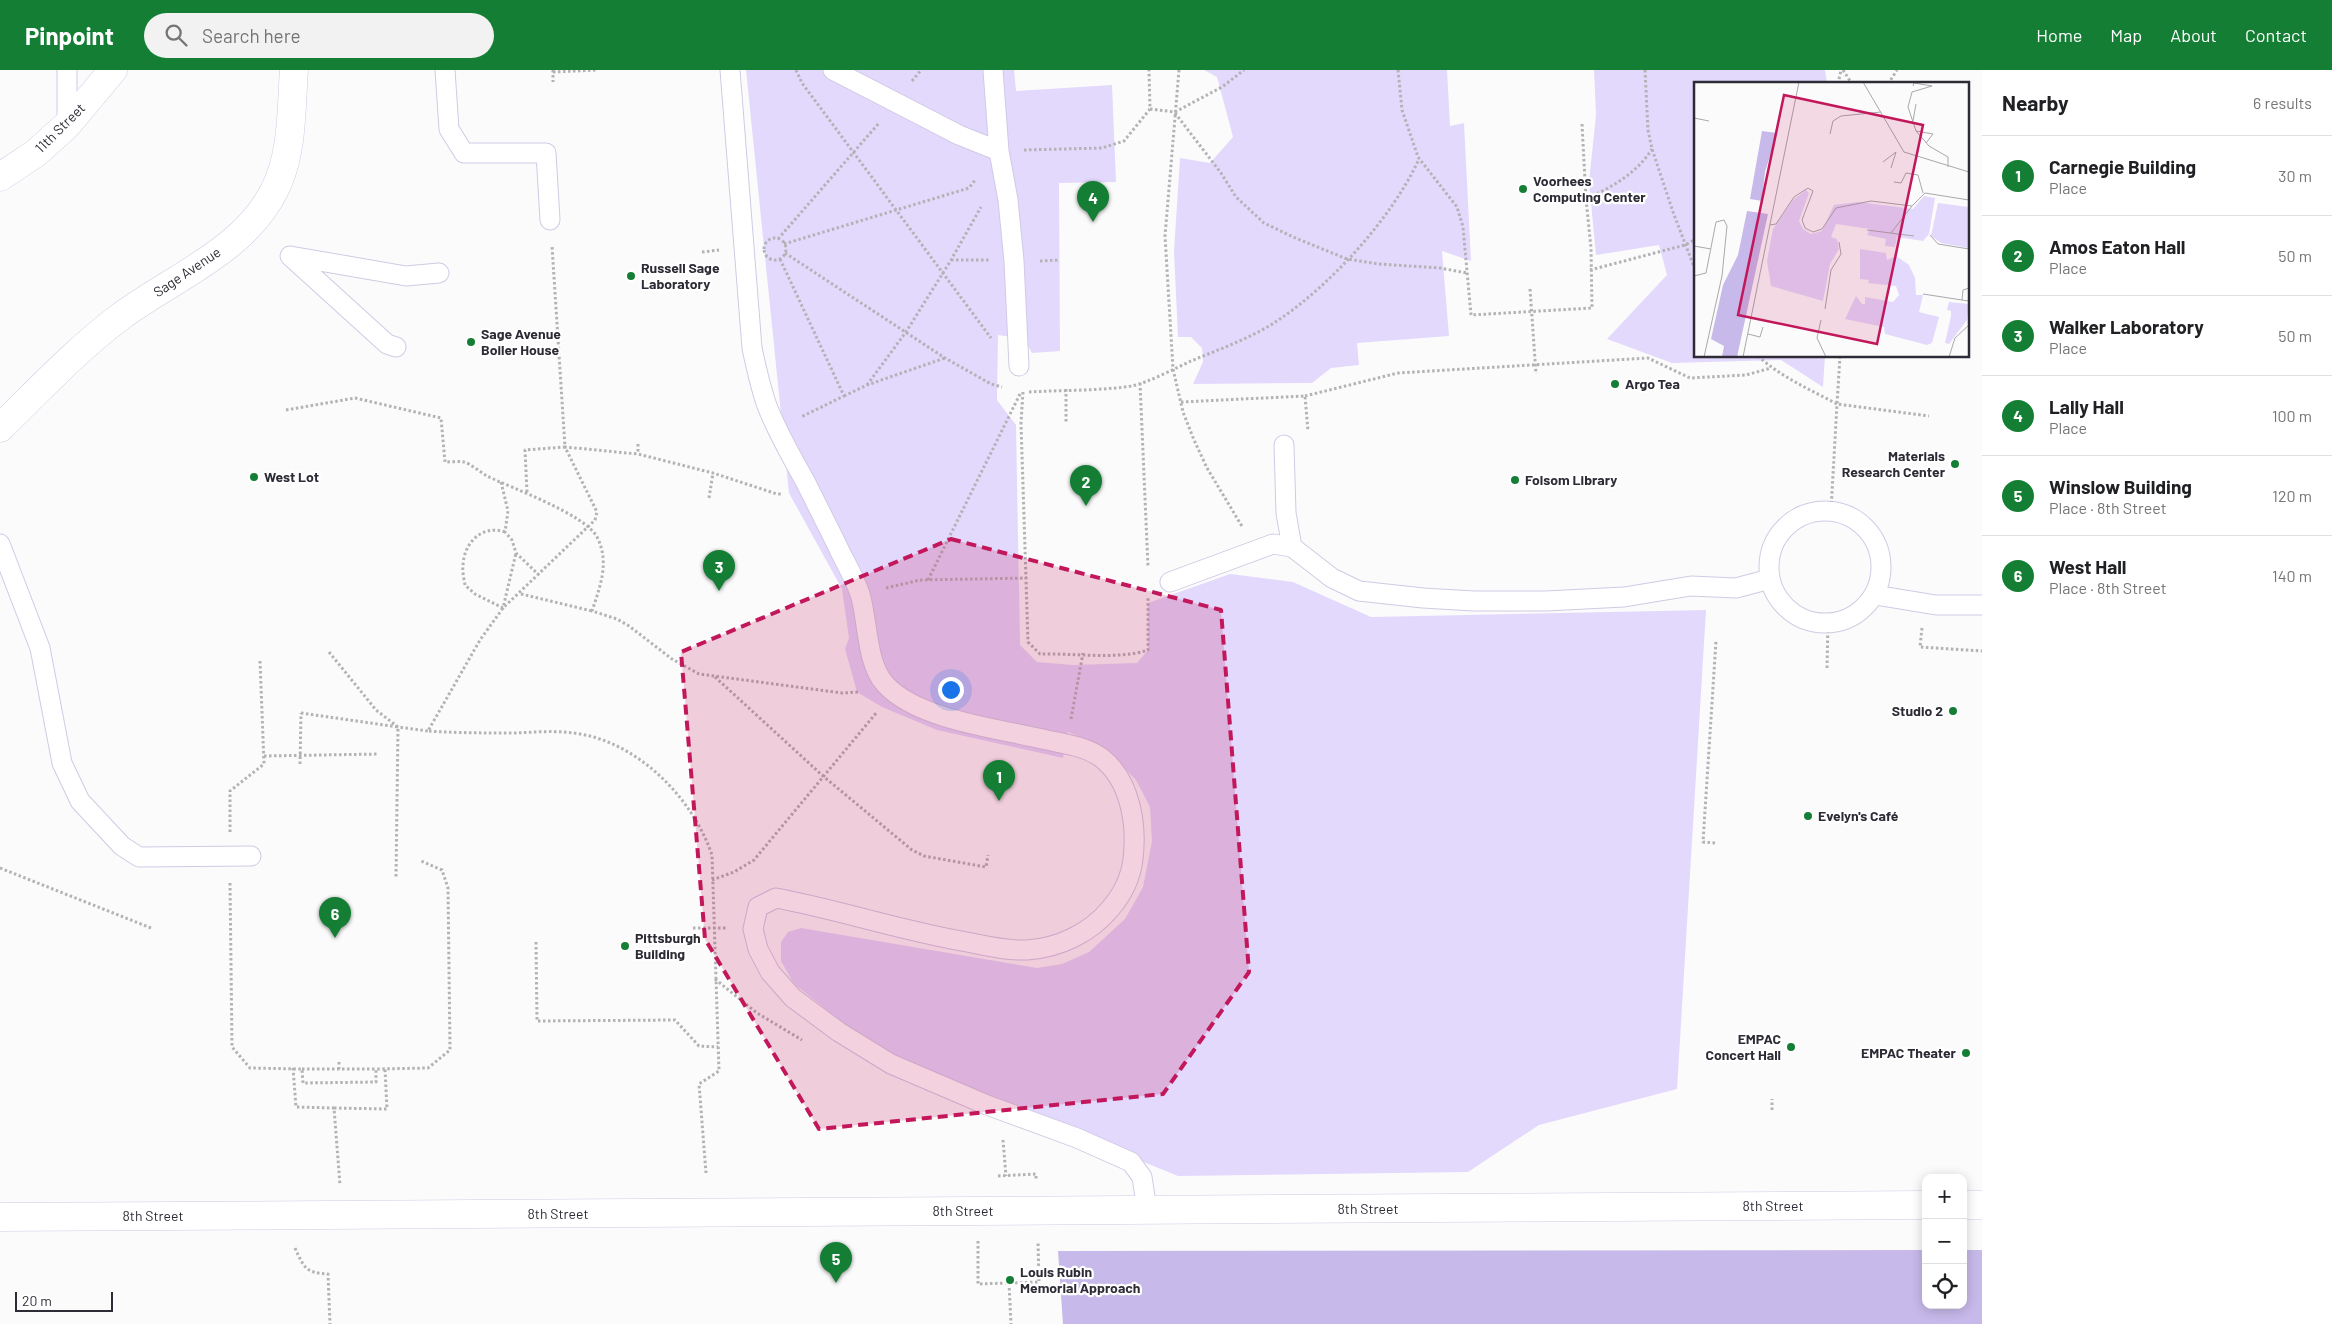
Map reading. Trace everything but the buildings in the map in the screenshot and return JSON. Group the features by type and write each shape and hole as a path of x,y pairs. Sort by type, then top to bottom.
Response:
{"street":[{"name":"11th Street","path":"2,173 36,153 67,125 114,70"},
{"name":"Sage Avenue","path":"0,428 80,350 120,317 233,242 262,212 276,188 288,151 294,70"},
{"name":"8th Street","path":"0,1217 1922,1205"},
{"path":"1967,1205 1982,1205"}],"lane":[{"path":"67,70 67,125"},
{"path":"445,70 449,129 464,153 546,153 550,220"},
{"path":"730,70 752,348 766,403 860,593 872,652 883,682 907,702 937,715 1088,750 1105,761 1116,774 1128,796 1134,822 1134,857 1126,884 1113,905 1096,924 1072,938 1048,947 1010,950 898,928 776,898 758,907 753,929 758,949 776,979 793,998 839,1032 891,1064 1131,1162 1142,1177 1147,1210"},
{"path":"833,70 894,104 958,135 999,151"},
{"path":"993,70 999,151 1008,200 1014,261 1019,366"},
{"path":"396,347 386,344 290,256 406,276 439,273"},
{"path":"1284,445 1286,513 1292,547"},
{"path":"1831,510 1854,518 1864,526 1875,541 1881,558 1882,571 1875,595 1860,612 1850,618 1828,624 1802,618 1790,612 1774,592 1768,565 1775,540 1783,529 1804,514 1831,510"},
{"path":"0,544 40,648 62,763 80,801 122,846 139,857 252,856"},
{"path":"1170,582 1273,544 1292,547 1344,585 1359,591 1380,595 1422,598 1519,601 1624,597 1691,586 1736,588 1770,579"},
{"path":"1875,595 1936,605 1982,604"}],"path":[{"path":"554,82 553,71 598,70"},
{"path":"796,70 802,83 986,333 1019,366"},
{"path":"780,259 768,258 763,248 770,240 778,239 854,153 921,70"},
{"path":"784,244 969,188 999,151 1102,148 1124,141 1150,109 1149,70"},
{"path":"1179,70 1165,236 1173,369 1183,412 1207,468 1257,549"},
{"path":"1150,109 1175,112 1222,87 1244,70"},
{"path":"1398,70 1402,110 1418,159 1457,207 1463,227 1471,315 1592,308 1591,248 1582,124"},
{"path":"1645,70 1648,130 1652,149 1694,267"},
{"path":"1842,70 1851,82"},
{"path":"1889,82 1897,70"},
{"path":"1175,112 1221,173 1236,197 1264,222 1293,237 1347,259 1378,264 1440,268 1466,273"},
{"path":"1586,198 1610,188 1630,174 1652,149"},
{"path":"1014,390 1021,392 1134,386 1244,339 1276,322 1308,299 1375,229 1413,171 1418,159"},
{"path":"866,385 879,371 906,332 984,202"},
{"path":"428,731 480,640 503,608 589,528 595,520 597,512 565,447 550,220"},
{"path":"778,239 784,244 785,253 780,259"},
{"path":"1590,270 1694,240"},
{"path":"785,253 945,358 991,384 1006,388"},
{"path":"780,259 844,396"},
{"path":"1530,289 1536,374"},
{"path":"798,418 866,385 945,358"},
{"path":"1305,396 1398,372 1648,358 1690,378 1746,375 1771,368"},
{"path":"1760,358 1792,382 1837,404 1929,416"},
{"path":"1831,510 1840,358"},
{"path":"1140,383 1148,568"},
{"path":"1066,390 1066,423"},
{"path":"1021,392 1028,642 1040,654 1083,653 1097,655 1139,653 1148,650 1148,596"},
{"path":"928,580 1021,392"},
{"path":"286,410 355,398 441,418 444,462 466,462 476,470 527,492 589,528 596,535 603,553 600,587 592,612"},
{"path":"638,444 638,454"},
{"path":"527,492 525,450 565,447 638,454 713,473 777,494 789,493 808,486"},
{"path":"709,498 713,473"},
{"path":"501,482 508,511 505,532"},
{"path":"503,608 475,594 465,585 463,566 467,548 480,534 489,530 505,532 512,540 516,553 539,576"},
{"path":"503,608 516,553"},
{"path":"878,589 928,580 1027,578"},
{"path":"520,594 617,619 684,667 715,677 842,693 871,689 883,682"},
{"path":"1827,668 1828,624"},
{"path":"1922,624 1920,648 1982,651"},
{"path":"1715,843 1703,842 1716,641"},
{"path":"330,652 376,710 398,727"},
{"path":"1066,744 1083,653"},
{"path":"260,661 264,764 230,791 229,856 232,1047 250,1068 428,1068 450,1050 448,888 442,870 421,861"},
{"path":"715,677 823,776 912,850 924,856 986,867 988,855"},
{"path":"300,764 301,714 428,731 468,734 557,732 581,734 602,740 623,750 661,776 696,818 706,837 712,855 718,1071 699,1084 706,1173"},
{"path":"712,880 734,872 754,860 875,714"},
{"path":"396,877 398,727"},
{"path":"264,756 379,754"},
{"path":"0,868 151,928"},
{"path":"693,928 753,929"},
{"path":"536,942 537,1021 674,1020 699,1046 718,1047"},
{"path":"339,1062 339,1069"},
{"path":"293,1068 296,1107 387,1109 386,1069"},
{"path":"302,1069 303,1083 376,1082 376,1069"},
{"path":"1772,1099 1772,1110"},
{"path":"334,1108 339,1178"},
{"path":"1003,1132 1006,1176"},
{"path":"998,1176 1036,1174"},
{"path":"295,1248 302,1265 312,1273 328,1274 330,1324"},
{"path":"978,1252 978,1284 1039,1282 1038,1248"},
{"path":"1009,1283 1011,1324"}],"highlighted area":[{"path":"951,539 1221,610 1249,972 1163,1094 819,1129 705,939 681,652"}],"shaded area":[{"path":"746,70 1014,70 1016,91 1112,85 1116,182 1059,183 1060,351 1032,353 1024,339 998,335 997,400 1016,425 1020,645 1037,662 1073,665 1137,663 1148,650 1148,603 1230,574 1293,582 1371,617 1706,610 1677,1089 1539,1125 1468,1172 1178,1176 888,1058 794,984 781,961 781,942 788,932 801,928 1037,968 1062,964 1089,952 1125,919 1143,887 1152,841 1150,807 1136,780 1105,748 1068,732 1063,758 937,730 882,707 857,692 845,649 849,638 842,589 789,493"},
{"path":"1204,70 1447,70 1450,126 1464,123 1471,261 1442,251 1449,336 1357,343 1359,365 1331,368 1312,383 1193,384 1203,362 1202,348 1191,337 1178,337 1174,251 1180,158 1210,163 1233,137 1217,77"},
{"path":"1594,70 1825,70 1827,82 1694,82 1694,358 1825,358 1823,387 1781,360 1672,363 1607,339 1667,275 1659,245 1596,255 1589,182 1596,115"},
{"path":"1922,1250 1922,1309 1967,1309 1967,1250 1982,1250 1982,1324 1063,1324 1058,1251"}],"place":[{"name":"Voorhees Computing Center","path":"1523,189"},
{"name":"Lally Hall","path":"1093,222"},
{"name":"Russell Sage Laboratory","path":"631,276"},
{"name":"Sage Avenue Boiler House","path":"471,342"},
{"name":"Argo Tea","path":"1615,384"},
{"name":"Materials Research Center","path":"1955,464"},
{"name":"West Lot","path":"254,477"},
{"name":"Folsom Library","path":"1515,480"},
{"name":"Amos Eaton Hall","path":"1086,506"},
{"name":"Walker Laboratory","path":"719,591"},
{"name":"Studio 2","path":"1953,711"},
{"name":"Carnegie Building","path":"999,801"},
{"name":"Evelyn's Café","path":"1808,816"},
{"name":"West Hall","path":"335,938"},
{"name":"Pittsburgh Building","path":"625,946"},
{"name":"EMPAC Concert Hall","path":"1791,1047"},
{"name":"EMPAC Theater","path":"1966,1053"},
{"name":"Louis Rubin Memorial Approach","path":"1010,1280"},
{"name":"Winslow Building","path":"836,1283"}]}
